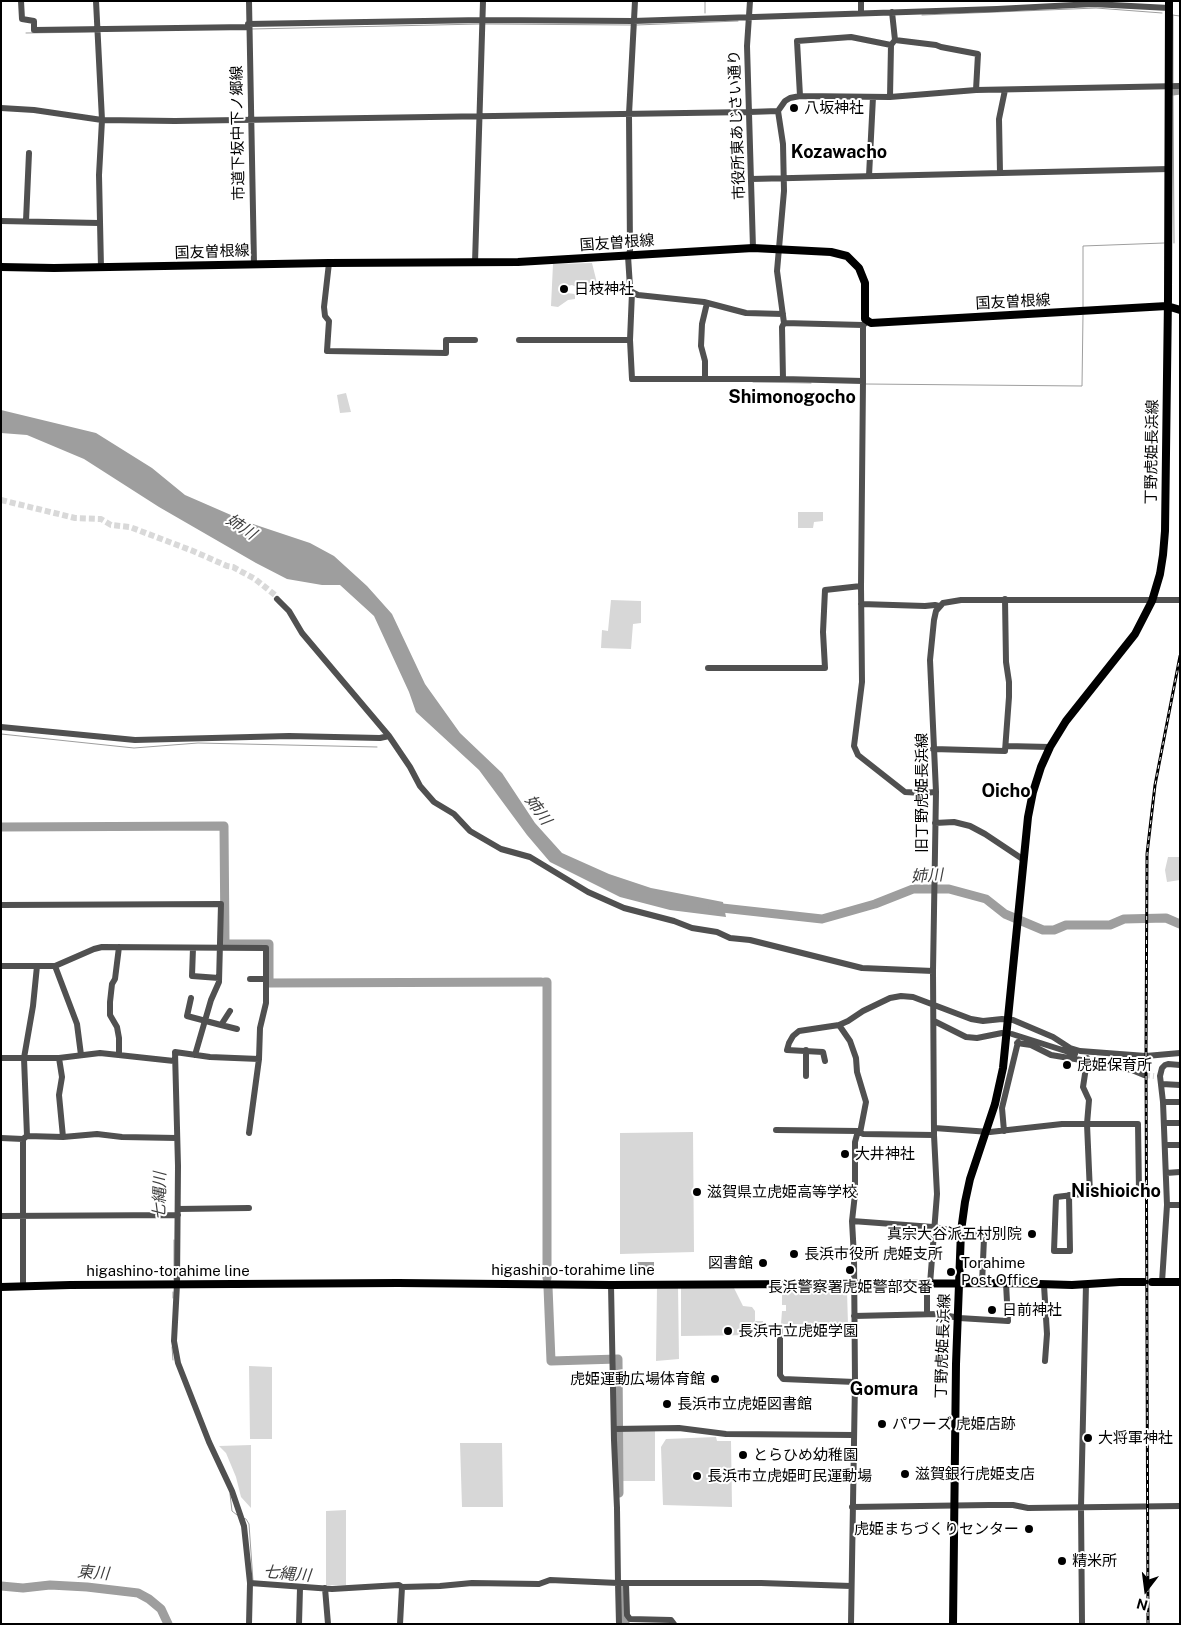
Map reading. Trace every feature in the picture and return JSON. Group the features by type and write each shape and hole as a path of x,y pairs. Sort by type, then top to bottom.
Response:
{"main road":[{"name":"丁野虎姫長浜線","path":"953,1624 956,1364 961,1231 970,1179 995,1104 1003,1068 1028,816 1041,766 1050,748 1066,721 1135,634 1152,601 1160,574 1165,531 1169,5"},
{"name":"国友曽根線","path":"1,267 101,268 254,264 557,261 753,248 831,252 847,256 859,268 865,283 865,323 871,324 1167,306 1180,310"},
{"name":"higashino-torahime line","path":"1,1287 398,1283 611,1285 1006,1283 1044,1285 1144,1282"},
{"path":"1152,1282 1180,1282"}],"street":[{"path":"21,1 22,19 34,21 34,30 633,21 997,9 1061,4 1169,5"},
{"path":"96,1 102,120 99,175 101,268"},
{"name":"市道下坂中下ノ郷線","path":"249,1 254,264"},
{"path":"475,263 483,1"},
{"path":"635,1 629,114 630,251 628,256 632,292 630,340 632,378 863,381"},
{"name":"市役所東あじさい通り","path":"750,1 747,46 753,248"},
{"path":"861,1 861,13"},
{"path":"890,97 893,42 892,12"},
{"path":"800,96 797,41 851,37 936,45 978,54 976,90"},
{"path":"783,379 782,326 784,323 777,271 784,190 783,144 778,111 785,101 800,96 890,97 976,90 1180,86"},
{"path":"1000,173 999,119 1005,90"},
{"path":"869,176 870,144 873,130 873,97"},
{"path":"1,108 34,110 102,120 480,117 778,111"},
{"path":"26,221 29,153"},
{"path":"751,179 1169,169"},
{"path":"1,221 99,223"},
{"path":"329,263 324,307 325,316 328,321 327,351 446,353 446,340 475,340"},
{"path":"632,292 638,295 707,303 746,313 783,314"},
{"path":"705,379 705,361 701,346 702,324 707,303"},
{"path":"784,323 865,323 861,586 862,682 854,746 858,755 905,792 936,792"},
{"path":"518,340 630,340"},
{"path":"708,668 825,668 823,632 826,590 861,586"},
{"path":"277,599 288,611 302,633 389,736 425,792 434,802 454,814 470,830 501,849 530,857 588,892 624,908 674,921 692,928 717,932 730,938 750,940 862,968 933,971"},
{"path":"933,749 1005,751 1009,689 1006,662 1005,599"},
{"path":"861,604 925,606 935,604 939,606 960,600 1005,599 1180,600"},
{"name":"旧丁野虎姫長浜線","path":"927,1314 937,1194 934,1136 933,1004 936,792 930,660 934,620 939,606"},
{"path":"1,727 135,740 289,736 380,738 389,736"},
{"path":"1006,746 1050,748"},
{"path":"935,823 954,822 970,826 985,834 1023,863"},
{"path":"1,905 221,904 220,978 204,1021 195,1056"},
{"path":"119,947 110,1002 110,1015 117,1027 119,1038 119,1055"},
{"path":"1,966 55,966 94,949 119,947 266,948 266,1003 260,1028 259,1059 249,1133"},
{"path":"193,948 192,976 220,978"},
{"path":"23,1286 24,1058 33,1006 37,966"},
{"path":"55,966 77,1024 81,1055"},
{"path":"250,979 266,978"},
{"path":"825,1060 823,1052 787,1050 793,1036 799,1031 839,1025 890,998 901,996 913,997 970,1020 983,1021 1009,1017 1053,1037 1060,1046 1087,1058 1083,1087 1089,1100 1087,1124 1090,1193"},
{"path":"191,998 187,1016 237,1029"},
{"path":"222,1025 230,1011"},
{"path":"934,1021 966,1037 976,1038 1002,1033"},
{"path":"839,1025 850,1041 856,1058 857,1072 866,1102 855,1142 856,1194 852,1221 855,1382 851,1624"},
{"path":"1004,1131 1002,1108 1017,1044 1016,1035 1080,1051 1146,1056 1180,1054"},
{"path":"1017,1044 1031,1045 1051,1054 1132,1070 1144,1075"},
{"path":"806,1050 806,1076"},
{"path":"1,1058 59,1058 100,1052 174,1061"},
{"path":"249,1624 252,1584 241,1518 232,1491 209,1442 176,1354 174,1341 178,1212 174,1061 175,1052 195,1056 259,1059"},
{"path":"59,1058 62,1077 59,1095 62,1137"},
{"path":"1162,1282 1167,1205 1162,1084 1157,1076 1165,1065 1180,1065"},
{"path":"1162,1084 1180,1086"},
{"path":"1163,1102 1180,1102"},
{"path":"1164,1124 1180,1123"},
{"path":"934,1128 985,1132 1062,1124 1138,1124 1139,1192 1090,1193 1070,1195 1056,1197 1054,1251 1070,1251 1070,1195"},
{"path":"776,1130 934,1136"},
{"path":"1,1138 62,1137 97,1134 122,1137 177,1138"},
{"path":"1165,1145 1180,1145"},
{"path":"1166,1172 1180,1172"},
{"path":"1167,1205 1180,1205"},
{"path":"1,1216 178,1212 249,1208"},
{"path":"852,1221 961,1231 984,1238 982,1284"},
{"path":"854,1316 939,1314 958,1318 1008,1321 1006,1283"},
{"path":"1082,1624 1081,1507 1086,1284"},
{"path":"611,1285 617,1428 620,1624"},
{"path":"1044,1285 1047,1334 1046,1361"},
{"path":"780,1327 780,1375 783,1379 855,1382"},
{"path":"617,1428 687,1427 711,1431 854,1435"},
{"path":"852,1507 955,1505 1005,1505 1028,1508 1180,1506"},
{"path":"252,1584 300,1588 399,1585 402,1587 472,1583 539,1584 550,1580 626,1584 762,1583 851,1586"},
{"path":"626,1584 627,1615 630,1619 671,1620 674,1624"},
{"path":"400,1624 402,1587"},
{"path":"299,1624 300,1588"},
{"path":"325,1588 328,1624"}],"shaded area":[{"path":"592,263 597,283 595,288 592,291 585,291 572,285 567,286 562,290 566,293 575,294 575,299 568,300 558,307 551,306 553,264"},
{"path":"346,393 351,412 340,413 337,395"},
{"path":"798,512 823,512 823,521 814,522 813,528 798,528"},
{"path":"611,600 641,601 641,623 633,624 631,649 601,648 602,630 608,631"},
{"path":"1168,857 1180,857 1180,880 1167,882 1165,870"},
{"path":"693,1132 694,1252 620,1254 620,1133"},
{"path":"657,1286 678,1286 679,1359 656,1361"},
{"path":"681,1288 734,1288 743,1306 752,1307 755,1311 755,1321 763,1321 763,1327 756,1335 681,1336"},
{"path":"782,1290 847,1291 848,1325 781,1324 782,1311 786,1311 786,1305 782,1305"},
{"path":"249,1366 272,1367 272,1439 250,1439"},
{"path":"622,1431 655,1431 655,1481 621,1481"},
{"name":"長浜市立虎姫町民運動場","path":"716,1437 717,1441 731,1441 732,1507 663,1505 661,1447 666,1439"},
{"path":"460,1443 502,1443 503,1507 462,1507"},
{"path":"251,1445 251,1508 241,1497 236,1477 226,1453 219,1446"},
{"path":"346,1510 346,1585 326,1585 326,1511"}],"water":[{"path":"1,410 96,433 152,468 185,495 247,522 310,543 334,556 367,586 392,614 425,684 460,733 502,773 535,823 562,853 609,874 651,888 723,902 726,917 670,910 620,897 550,862 527,835 479,770 416,712 409,692 374,616 340,585 322,585 287,579 159,507 84,459 27,435 1,433"},
{"path":"637,1262 654,1262 654,1273 637,1274"}],"waterway":[{"path":"705,1 705,13"},
{"path":"922,15 1096,8 1162,13"},
{"path":"1172,15 1180,16"},
{"path":"1173,15 1173,83"},
{"path":"637,25 738,21"},
{"path":"252,29 481,24"},
{"path":"485,24 631,25"},
{"path":"26,33 96,32"},
{"path":"1173,89 1174,243"},
{"path":"1173,91 1180,90"},
{"path":"1083,307 1083,246 1164,243"},
{"path":"865,384 1082,386 1083,315"},
{"path":"753,382 811,383"},
{"path":"1,734 134,748 198,743 377,747"},
{"path":"1,827 224,826 225,944 269,944 269,983 541,982"},
{"name":"姉川","path":"713,907 822,919 875,904 913,889 949,889 986,899 1005,914 1043,930 1054,930 1066,925 1110,925 1124,919 1166,918 1180,924"},
{"path":"545,982 547,982 547,1278"},
{"name":"七縄川","path":"174,1240 174,1280"},
{"path":"548,1287 551,1361 618,1359 619,1493"},
{"name":"七縄川","path":"173,1292 173,1298"},
{"name":"七縄川","path":"172,1347 173,1360"},
{"name":"七縄川","path":"230,1494 232,1511 237,1515"},
{"name":"七縄川","path":"243,1518 249,1524 253,1581"},
{"name":"東川","path":"1,1586 23,1588 50,1585 138,1593 161,1609 168,1624"},
{"name":"七縄川","path":"623,1587 625,1624"}],"tunnel":[{"path":"1,500 75,518 101,519 111,525 130,527 233,567 255,579 275,595 277,599"},
{"path":"1144,1075 1154,1076"}],"railway":[{"path":"1148,1624 1147,854 1155,785 1180,656"}],"place":[{"name":"八坂神社","path":"794,108"},
{"name":"日枝神社","path":"564,289"},
{"name":"虎姫保育所","path":"1067,1065"},
{"name":"大井神社","path":"845,1154"},
{"name":"滋賀県立虎姫高等学校","path":"697,1192"},
{"name":"真宗大谷派五村別院","path":"1032,1234"},
{"name":"長浜市役所 虎姫支所","path":"794,1254"},
{"name":"図書館","path":"763,1263"},
{"name":"長浜警察署虎姫警部交番","path":"850,1270"},
{"name":"Torahime Post Office","path":"951,1272"},
{"name":"日前神社","path":"992,1310"},
{"name":"長浜市立虎姫学園","path":"728,1331"},
{"name":"虎姫運動広場体育館","path":"715,1379"},
{"name":"長浜市立虎姫図書館","path":"667,1404"},
{"name":"パワーズ 虎姫店跡","path":"882,1424"},
{"name":"大将軍神社","path":"1088,1438"},
{"name":"とらひめ幼稚園","path":"743,1455"},
{"name":"滋賀銀行虎姫支店","path":"905,1474"},
{"name":"長浜市立虎姫町民運動場","path":"697,1476"},
{"name":"虎姫まちづくりセンター","path":"1029,1529"},
{"name":"精米所","path":"1062,1561"}],"district":[{"name":"Kozawacho","path":"839,152"},
{"name":"Shimonogocho","path":"792,397"},
{"name":"Oicho","path":"1006,791"},
{"name":"Nishioicho","path":"1116,1191"},
{"name":"Gomura","path":"884,1389"}]}
